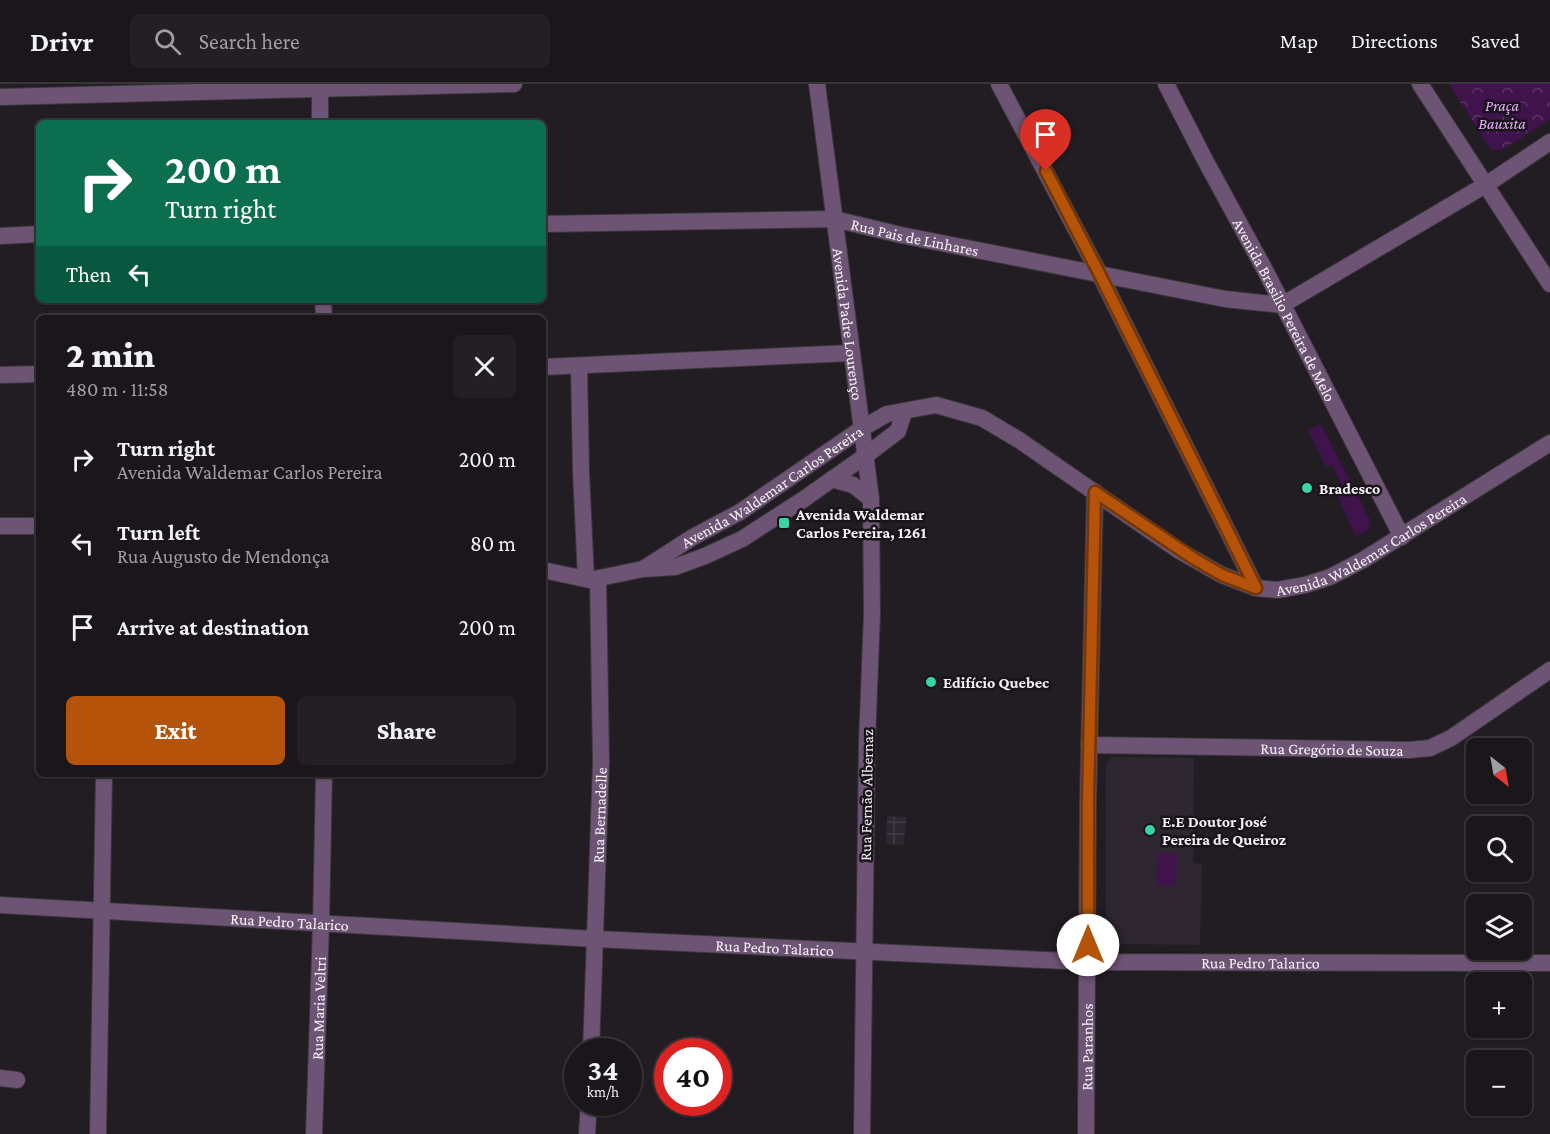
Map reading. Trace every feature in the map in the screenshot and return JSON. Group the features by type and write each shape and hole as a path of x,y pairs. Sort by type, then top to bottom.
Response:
{"street":[{"path":"0,97 320,87 514,84"},
{"name":"Avenida Padre Lourenço","path":"818,84 866,456"},
{"path":"999,84 1099,273 1256,588"},
{"name":"Avenida Brasilio Pereira de Melo","path":"1166,84 1266,272 1402,537"},
{"path":"1420,84 1550,284"},
{"path":"320,87 320,120"},
{"path":"1282,305 1486,184 1550,142"},
{"name":"Rua Pais de Linhares","path":"546,224 834,219 1225,299 1282,305"},
{"path":"0,236 36,234"},
{"path":"546,367 851,353"},
{"name":"Rua Bernadelle","path":"579,367 581,472 592,579 601,761 592,1038"},
{"path":"0,375 36,374"},
{"name":"Avenida Waldemar Carlos Pereira","path":"643,569 693,537 740,512 861,429 887,414 936,405 982,418 1019,440 1179,550 1213,570 1256,588 1277,590 1305,585 1330,577 1363,560 1550,443"},
{"name":"Avenida Waldemar Carlos Pereira","path":"546,571 592,579 643,569 675,567 705,556 742,539 866,456 898,431 904,412"},
{"name":"Rua Fernão Albernaz","path":"862,1134 867,743 872,614 871,499 866,456"},
{"path":"832,479 854,485 871,499"},
{"name":"Rua Paranhos","path":"1086,1134 1089,745 1095,492"},
{"path":"0,526 36,526"},
{"name":"Rua Gregório de Souza","path":"1089,745 1409,750 1430,748 1451,738 1550,670"},
{"path":"98,1134 104,777"},
{"name":"Rua Maria Veltri","path":"314,1134 324,777"},
{"name":"Rua Pedro Talarico","path":"0,905 596,939 1088,962 1550,963"},
{"path":"587,1134 588,1116"}],"shaded area":[{"name":"E.E Doutor José Pereira de Queiroz","path":"1112,757 1194,758 1193,863 1202,864 1200,945 1118,944 1106,935 1106,764"},
{"path":"887,816 906,817 904,845 886,844"}],"green space":[{"name":"Praça Bauxita","path":"1449,84 1550,84 1550,119 1502,150 1491,150"},
{"path":"1321,424 1371,522 1369,529 1356,537 1335,490 1342,486 1332,464 1326,467 1308,430"},
{"path":"1158,853 1177,854 1176,886 1156,885"}],"place":[{"name":"Bradesco","path":"1307,488"},
{"name":"Avenida Waldemar Carlos Pereira, 1261","path":"784,523"},
{"name":"Edifício Quebec","path":"931,682"},
{"name":"E.E Doutor José Pereira de Queiroz","path":"1150,830"}],"route":[{"path":"1046,171 1256,588 1222,575 1179,550 1095,492 1088,801 1088,945"}]}
